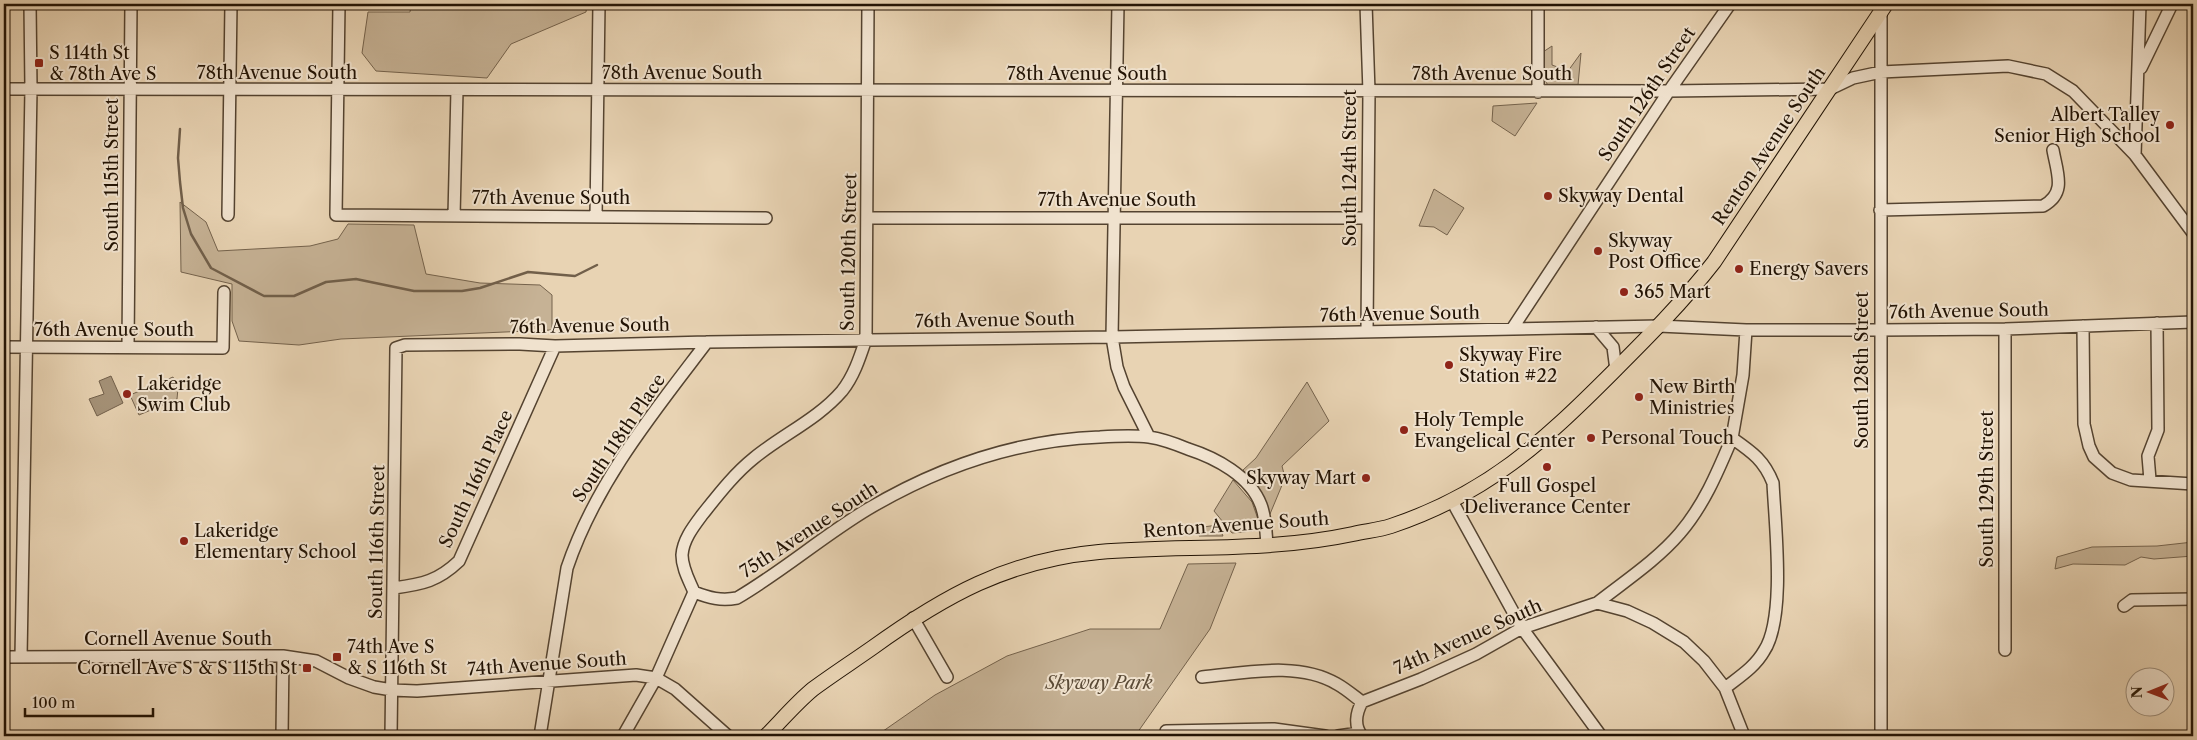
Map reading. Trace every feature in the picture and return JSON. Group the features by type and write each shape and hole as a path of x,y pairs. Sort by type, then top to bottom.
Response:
{"main road":[{"name":"Renton Avenue South","path":"766,736 811,691 913,618 933,605 1004,572 1050,560 1100,552 1267,546 1322,541 1389,526 1452,501 1500,472 1528,452 1572,413 1659,326 1693,289 1714,262 1883,6"}],"street":[{"path":"21,657 31,89 30,4"},
{"name":"South 115th Street","path":"128,347 130,4"},
{"path":"228,215 231,4"},
{"path":"339,4 339,90"},
{"path":"596,216 599,4"},
{"name":"South 120th Street","path":"694,592 685,573 682,556 685,542 694,527 730,482 754,458 823,409 841,392 849,381 866,339 868,4"},
{"path":"1118,4 1112,337 1116,367 1149,437"},
{"name":"South 124th Street","path":"1366,4 1368,92 1367,332"},
{"path":"1538,4 1538,92"},
{"name":"South 126th Street","path":"1512,329 1669,91 1730,4"},
{"path":"2135,155 2140,4"},
{"path":"2139,72 2172,4"},
{"name":"South 128th Street","path":"1881,736 1880,210 1883,6"},
{"name":"78th Avenue South","path":"4,89 868,92 1669,91 1830,89 1853,78 1881,72 2008,66 2046,74 2072,91 2135,155 2193,233"},
{"name":"77th Avenue South","path":"339,90 336,215 766,218"},
{"path":"454,216 457,90"},
{"path":"1880,210 2042,206 2052,201 2058,193 2058,180 2052,150"},
{"name":"77th Avenue South","path":"867,218 1367,218"},
{"name":"76th Avenue South","path":"4,347 224,348 224,292"},
{"name":"76th Avenue South","path":"396,348 404,345 520,344 555,346 1659,326 1746,330 2005,329 2193,322"},
{"path":"2150,480 2148,456 2158,430 2157,323"},
{"path":"2083,326 2084,424 2089,446 2094,456 2104,467 2119,477 2131,480 2193,484"},
{"path":"1596,328 1612,347 1616,370"},
{"name":"South 129th Street","path":"2005,329 2005,650"},
{"path":"1597,603 1634,575 1680,533 1711,486 1732,438 1743,375 1746,330"},
{"name":"South 118th Place","path":"540,736 568,568 588,516 606,482 642,428 707,342"},
{"name":"South 116th Place","path":"394,588 424,584 438,578 459,561 555,346"},
{"name":"South 116th Street","path":"391,736 396,348"},
{"name":"75th Avenue South","path":"694,592 709,598 724,600 737,598 868,509 938,473 999,452 1032,444 1073,438 1149,437 1205,454 1236,474 1253,491 1260,503 1264,516 1267,546"},
{"path":"1725,688 1752,666 1765,650 1772,635 1777,601 1773,483 1767,467 1753,453 1732,438"},
{"path":"1452,501 1522,628 1601,736"},
{"path":"623,736 656,678 694,592"},
{"path":"2124,606 2132,600 2193,599"},
{"path":"1597,603 1627,611 1684,642 1704,660 1725,688 1744,736"},
{"name":"74th Avenue South","path":"1362,702 1421,679 1476,654 1522,628 1597,603"},
{"path":"913,618 947,677"},
{"path":"282,736 283,656"},
{"name":"Cornell Avenue South","path":"4,657 283,656 316,661 349,678"},
{"path":"1202,677 1279,670 1321,676 1337,684 1362,702 1356,717 1360,735 1338,736"},
{"name":"74th Avenue South","path":"349,678 374,687 392,690 548,682 636,675 656,678 674,688 728,736"},
{"path":"1166,731 1274,729 1325,736"}],"green space":[{"path":"411,4 587,4 586,12 511,44 487,78 376,71 362,53 368,12 410,12"},
{"path":"1552,46 1552,65 1568,71 1581,53 1578,85 1548,85 1543,78 1543,52"},
{"path":"1537,103 1515,136 1492,121 1493,106"},
{"path":"1434,189 1464,208 1447,235 1434,227 1419,226"},
{"path":"180,202 206,222 218,251 310,246 338,239 348,224 414,225 426,274 480,283 540,285 552,295 552,330 341,339 299,345 239,341 232,321 232,284 181,272"},
{"path":"173,377 178,388 177,399 139,415 130,395"},
{"path":"1307,382 1329,421 1282,466 1285,478 1270,514 1260,490 1243,470 1256,458"},
{"path":"1233,480 1252,502 1259,522 1252,531 1232,533 1214,511"},
{"path":"1218,525 1223,536 1199,536 1203,527"},
{"path":"2193,542 2193,556 2154,559 2141,557 2125,565 2073,564 2055,569 2057,557 2092,547 2157,546"},
{"name":"Skyway Park","path":"1236,563 1210,629 1135,736 876,736 935,695 1007,656 1090,629 1160,629 1188,564"}],"shaded area":[{"path":"111,376 123,403 97,416 89,399 104,394 99,381"}],"waterway":[{"path":"180,129 178,158 180,182 183,208 191,234 211,268 264,296 294,296 326,282 356,279 414,291 462,291 480,288 528,272 575,276 597,265"}],"place":[{"name":"S 114th St & 78th Ave S","path":"39,63"},
{"name":"Albert Talley Senior High School","path":"2170,125"},
{"name":"Skyway Dental","path":"1548,196"},
{"name":"Skyway Post Office","path":"1598,251"},
{"name":"Energy Savers","path":"1739,269"},
{"name":"365 Mart","path":"1624,292"},
{"name":"Skyway Fire Station #22","path":"1449,365"},
{"name":"Lakeridge Swim Club","path":"127,394"},
{"name":"New Birth Ministries","path":"1639,397"},
{"name":"Holy Temple Evangelical Center","path":"1404,430"},
{"name":"Personal Touch","path":"1591,438"},
{"name":"Full Gospel Deliverance Center","path":"1547,467"},
{"name":"Skyway Mart","path":"1366,478"},
{"name":"Lakeridge Elementary School","path":"184,541"},
{"name":"74th Ave S & S 116th St","path":"337,657"},
{"name":"Cornell Ave S & S 115th St","path":"307,668"}]}
